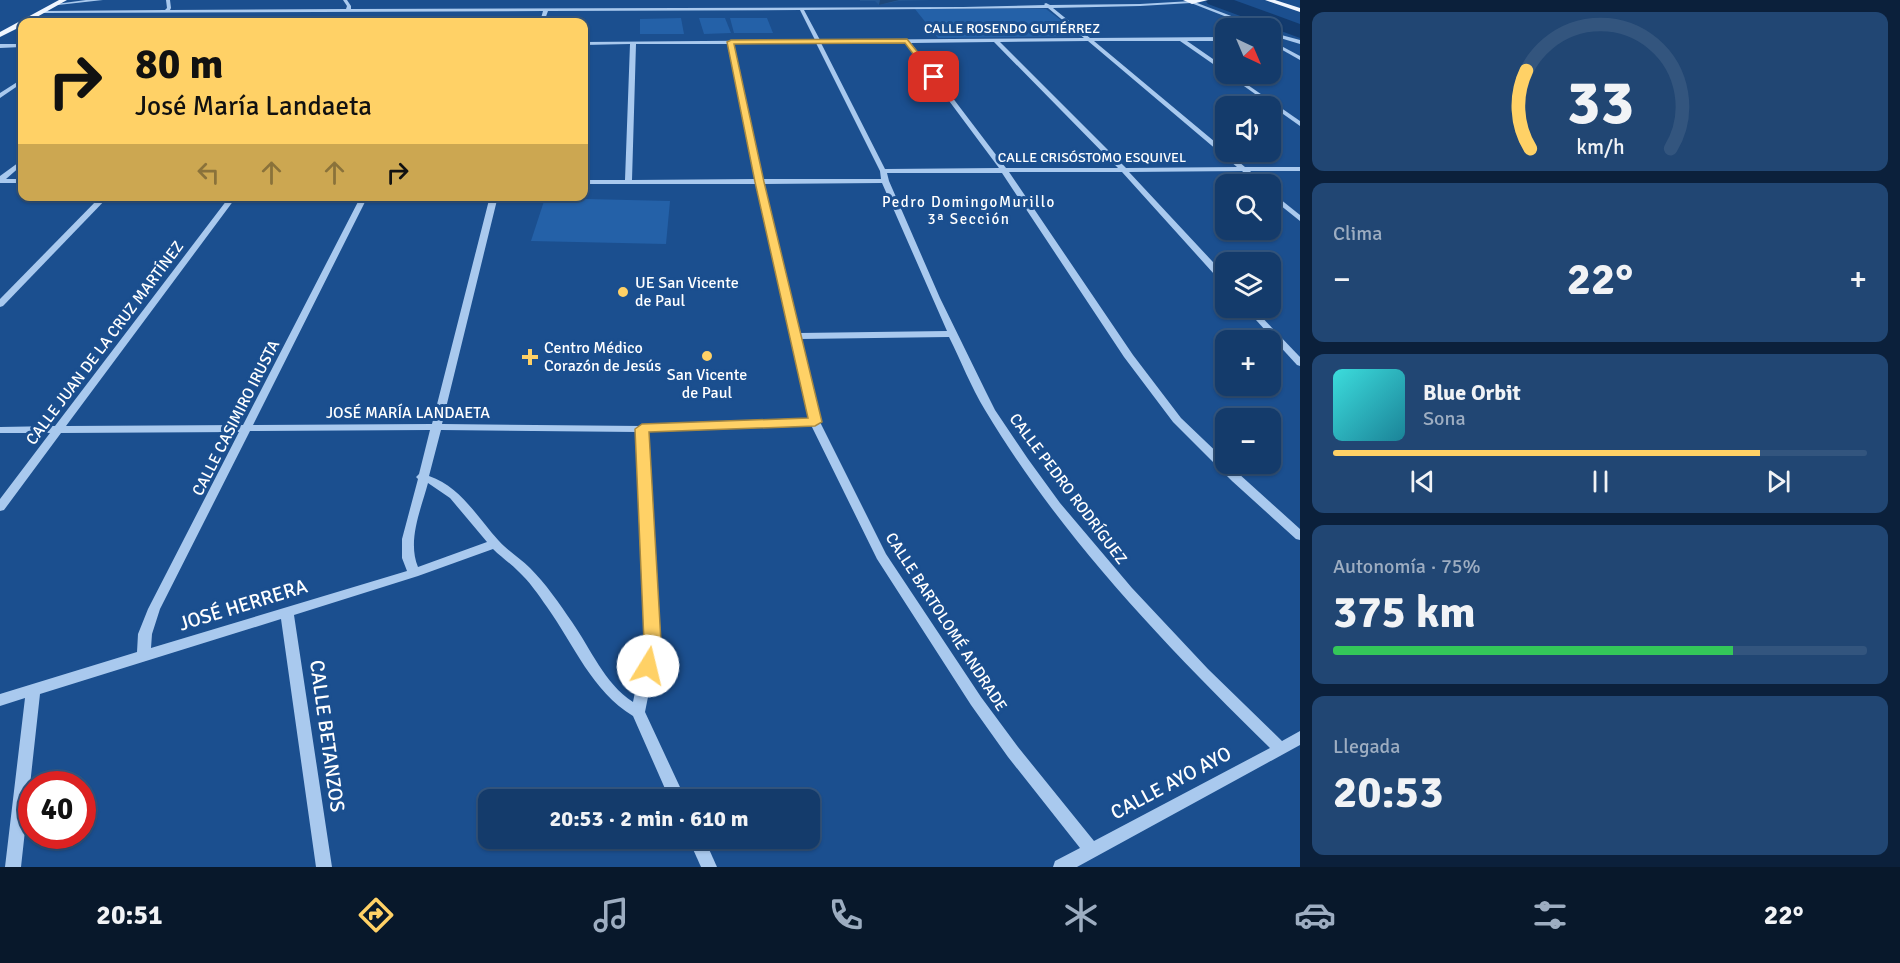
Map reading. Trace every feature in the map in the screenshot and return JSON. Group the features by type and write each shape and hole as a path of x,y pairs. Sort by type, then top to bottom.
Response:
{"main road":[{"path":"1189,1 1205,0"},
{"path":"1268,0 1300,10"},
{"path":"33,18 61,2"},
{"path":"0,35 18,26"}],"street":[{"path":"61,2 101,0"},
{"path":"166,12 169,8 168,0"},
{"path":"345,0 349,6 348,11"},
{"path":"1038,0 1089,39 1250,174"},
{"path":"1129,0 1140,5"},
{"path":"954,1 963,8"},
{"path":"44,12 259,9 368,11 527,7 611,9 697,6 963,8 1140,5 1189,1 1232,18"},
{"path":"610,2 611,9"},
{"path":"867,2 874,7"},
{"path":"781,3 786,8"},
{"name":"CALLE PEDRO RODRÍGUEZ","path":"801,8 884,176 951,334 993,416 1108,569 1201,673 1281,749"},
{"path":"543,18 546,9"},
{"path":"363,17 368,11"},
{"path":"1281,36 1300,42"},
{"path":"1180,39 1215,63"},
{"name":"CALLE ROSENDO GUTIÉRREZ","path":"588,43 1215,39"},
{"path":"907,40 1004,169 1129,357 1177,420 1300,536"},
{"path":"995,40 1123,169 1215,270"},
{"path":"628,182 633,42"},
{"name":"CALLE BARTOLOMÉ ANDRADE","path":"731,42 760,182 815,422 881,556 1007,744 1091,849"},
{"path":"1281,45 1300,58"},
{"path":"0,46 18,46"},
{"path":"0,96 18,84"},
{"path":"1243,84 1300,124"},
{"path":"0,181 18,165"},
{"name":"CALLE CRISÓSTOMO ESQUIVEL","path":"588,182 760,182 1004,169 1300,169"},
{"path":"0,181 18,181"},
{"path":"0,304 101,201"},
{"name":"CALLE JUAN DE LA CRUZ MARTÍNEZ","path":"0,507 230,201"},
{"name":"CALLE CASIMIRO IRUSTA","path":"144,655 145,634 154,609 362,201"},
{"path":"414,573 408,558 408,539 493,201"},
{"path":"1281,203 1300,219"},
{"path":"1258,318 1300,363"},
{"path":"796,336 951,334"},
{"name":"JOSÉ MARÍA LANDAETA","path":"0,430 437,427 642,429 815,422"},
{"path":"642,429 652,642 638,712 673,789"},
{"path":"422,477 435,480 452,494 495,544 528,574 566,623 599,678 620,704 638,712"},
{"name":"JOSÉ HERRERA","path":"0,700 414,573 495,544"},
{"name":"CALLE BETANZOS","path":"287,612 324,867"},
{"path":"14,867 33,691"},
{"name":"CALLE AYO AYO","path":"1061,867 1281,749 1300,736"},
{"path":"701,849 709,867"}],"shaded area":[{"path":"915,9 1046,9 1082,36 938,38"},
{"path":"681,18 684,34 640,34 640,19"},
{"path":"699,18 725,18 731,33 704,34"},
{"path":"730,18 767,18 773,33 734,33"},
{"path":"588,199 670,201 666,244 531,241 544,201 588,201"}],"waterway":[{"path":"1215,0 1300,31"}],"place":[{"name":"UE San Vicente de Paul","path":"623,292"},
{"name":"San Vicente de Paul","path":"707,356"},
{"name":"Centro Médico Corazón de Jesús","path":"530,357"}],"district":[{"name":"Pedro DomingoMurillo 3ª Sección","path":"969,210"}],"route":[{"path":"648,666 652,642 642,429 815,422 760,182 731,42 907,40 934,77"}]}
